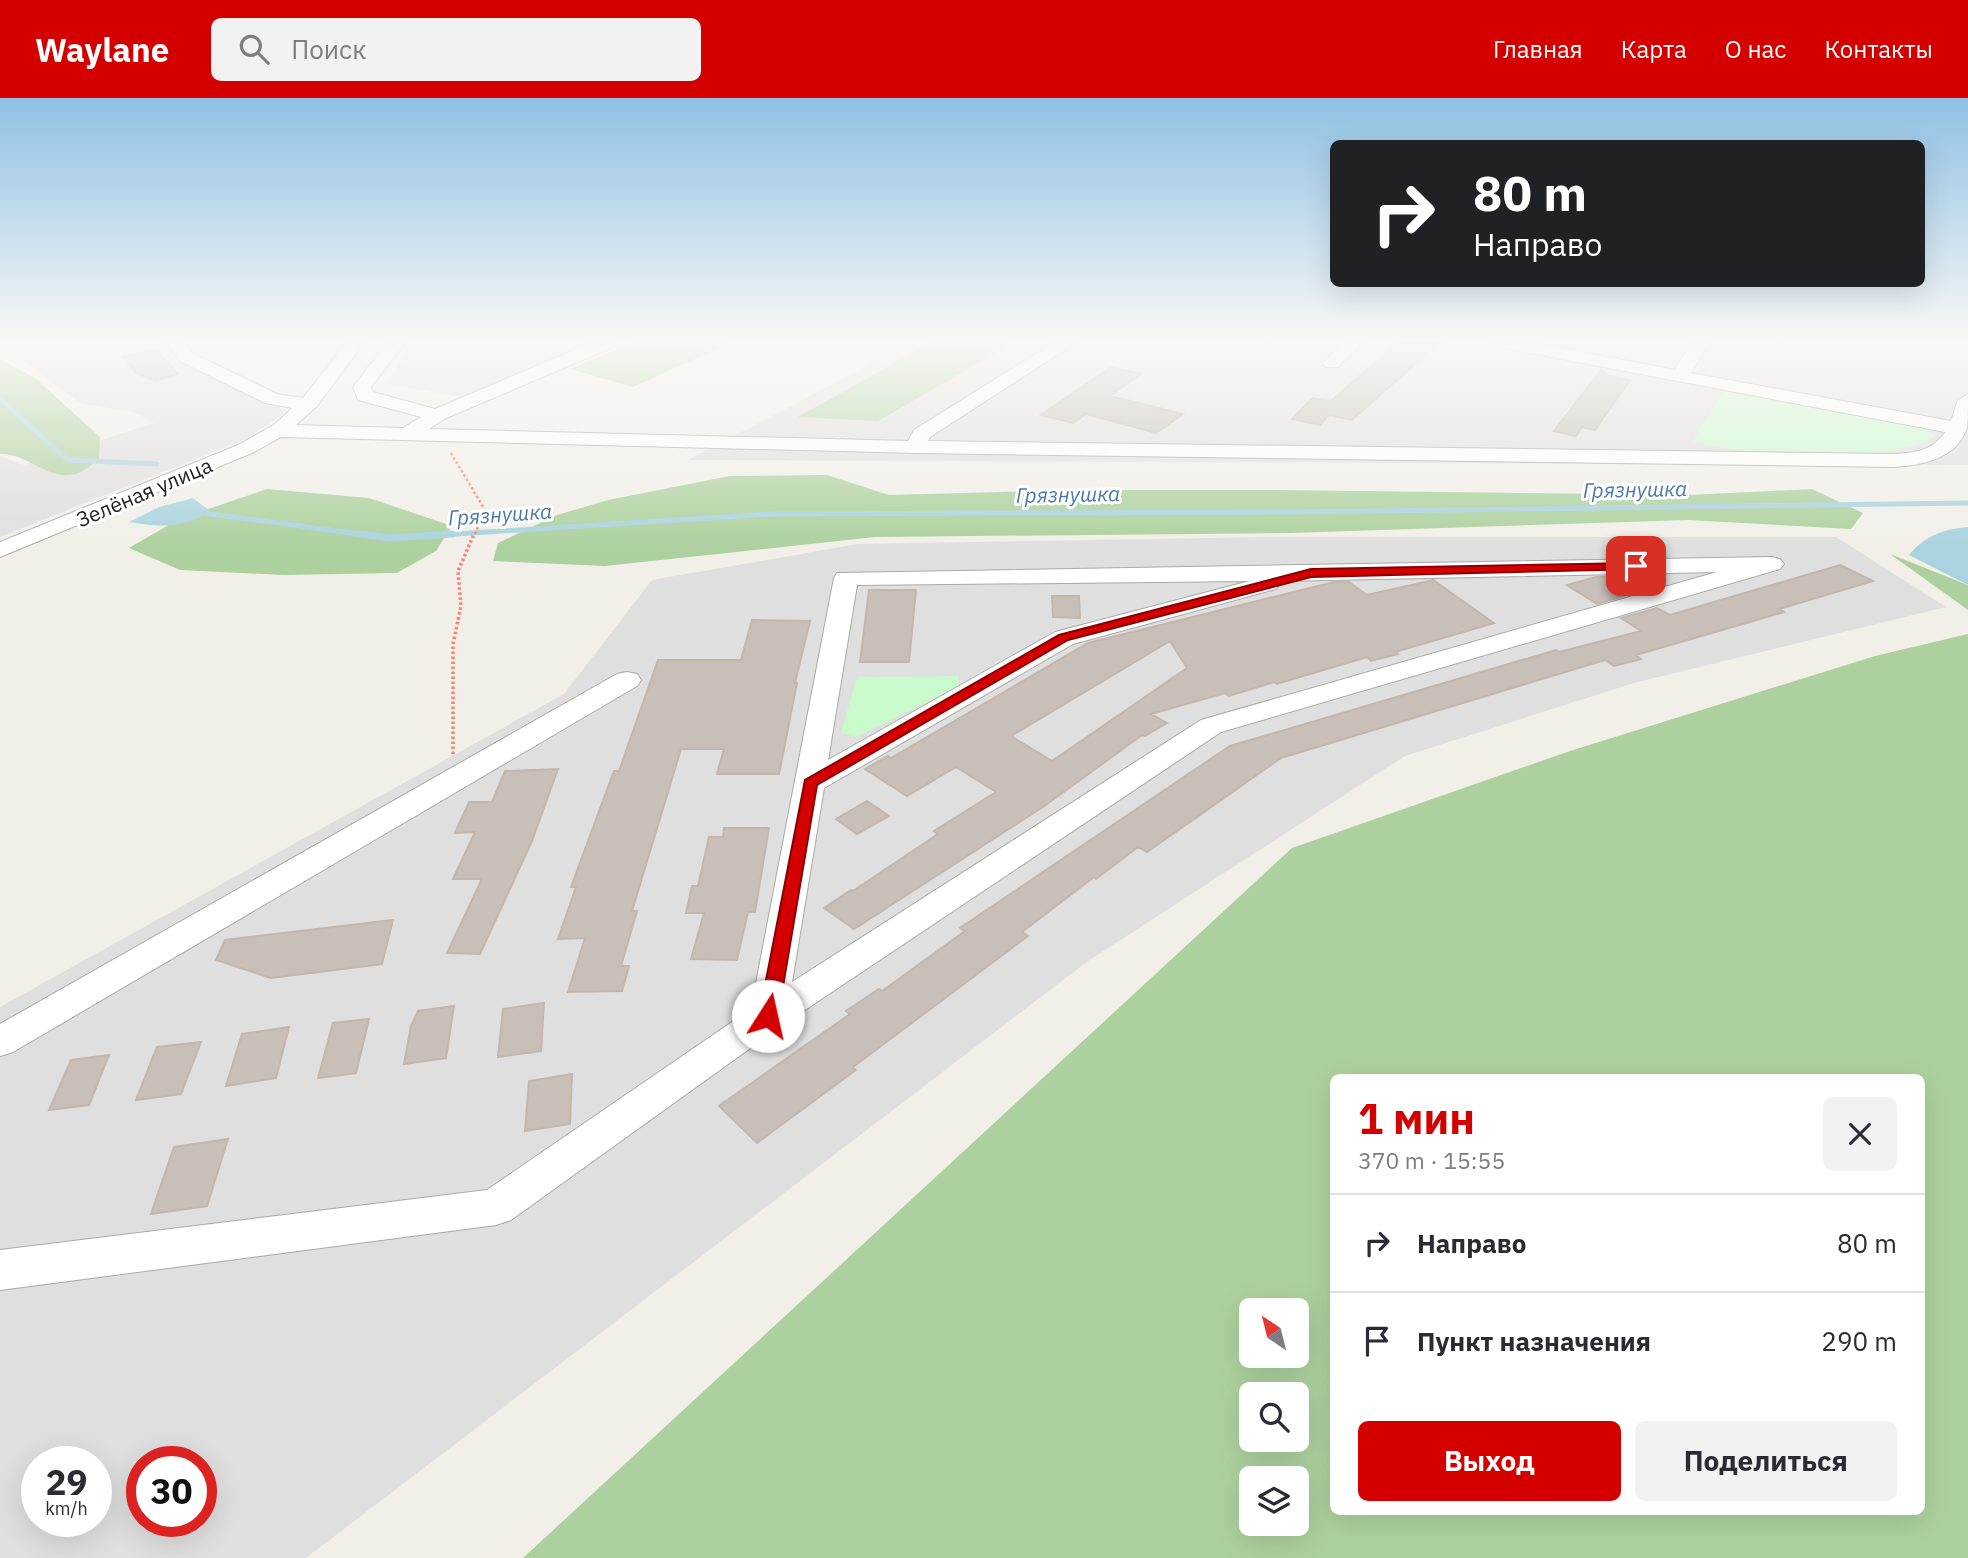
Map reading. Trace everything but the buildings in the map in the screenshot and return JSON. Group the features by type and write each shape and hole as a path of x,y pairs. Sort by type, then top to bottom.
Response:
{"street":[{"name":"Зелёная улица","path":"0,550 245,449 277,431 300,411"},
{"path":"403,411 438,425 916,447 1878,460 1914,459 1941,452 1954,438 1965,411"},
{"path":"277,431 408,434 438,425 467,411"},
{"path":"916,447 920,434 957,411"},
{"path":"1867,411 1957,428"},
{"path":"0,1270 496,1207 768,1016 1211,726 1772,564 846,578 768,1016"},
{"path":"810,783 1064,638 1311,573"},
{"path":"0,1042 627,680"}],"path":[{"path":"438,425 485,510 458,571 461,606 453,644 453,782"}],"shaded area":[{"path":"129,411 287,411 250,437 0,537 0,456 24,465 154,423"},
{"path":"781,411 1968,411 1968,465 688,460"},
{"path":"1266,537 1836,537 1946,607 1634,683 1405,756 1088,961 306,1558 0,1558 0,1007 564,694 652,580 858,544"}],"green space":[{"path":"0,411 72,411 100,437 99,459 81,472 70,475 49,471 20,458 0,454"},
{"path":"808,411 895,411 878,421 798,417"},
{"path":"1712,411 1843,411 1919,426 1934,435 1923,443 1904,448 1825,455 1761,453 1692,442"},
{"path":"827,475 889,495 1071,490 1277,490 1688,495 1812,489 1863,513 1851,529 1688,520 1290,533 875,537 605,566 493,561 498,543 557,515 608,500 730,476"},
{"path":"267,489 369,498 452,526 436,551 397,573 284,575 180,570 129,548 179,519"},
{"path":"1890,554 1968,585 1968,610"},
{"path":"1968,634 1968,1558 523,1558 1292,848 1570,751 1875,656"},
{"path":"958,676 959,686 856,737 841,733 857,677"}],"water":[{"path":"193,498 210,511 181,524 150,525 129,522 159,507"},
{"path":"1968,527 1968,585 1909,555 1921,543 1935,535"}],"waterway":[{"name":"Грязнушка","path":"14,411 68,460 157,464"},
{"name":"Грязнушка","path":"424,536 772,514 1293,512 1968,503"},
{"name":"Грязнушка","path":"196,512 374,536"},
{"name":"Грязнушка","path":"361,534 390,538 452,534"}],"route":[{"path":"768,1016 810,783 1064,638 1311,573 1636,566"}]}
